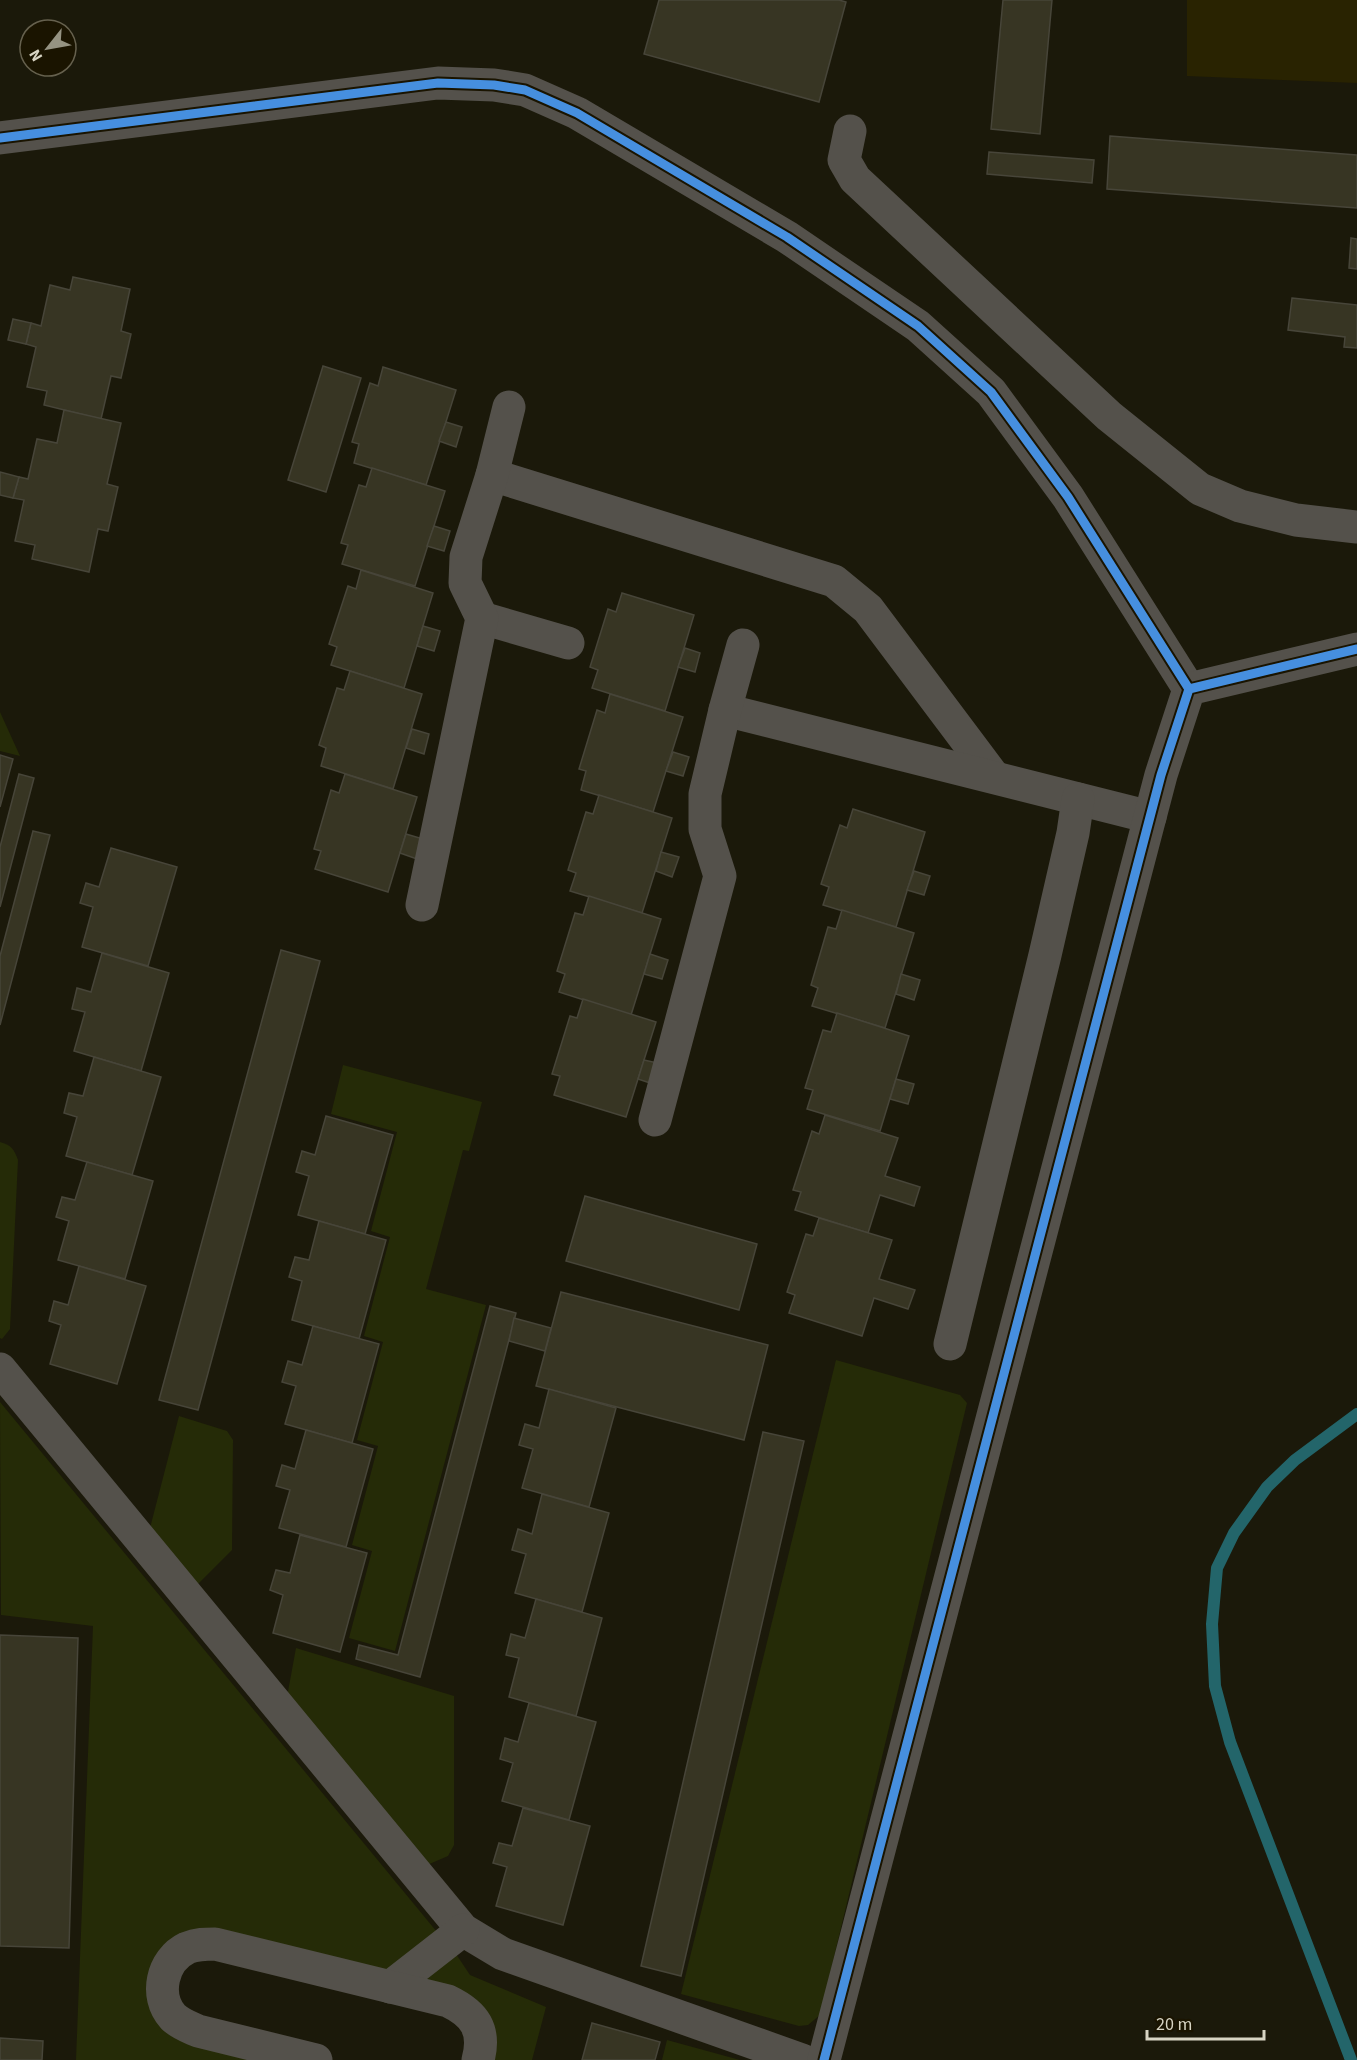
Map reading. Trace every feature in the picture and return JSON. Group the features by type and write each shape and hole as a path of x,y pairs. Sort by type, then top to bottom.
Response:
{"street":[{"path":"0,138 438,83 494,85 525,90 577,113 787,237 918,326 991,393 1068,497 1189,689 1150,817 824,2060"},
{"path":"850,131 844,160 855,179 1109,416 1200,489 1240,506 1296,520 1357,527"},
{"path":"422,905 482,618 465,582 466,557 492,475 509,408"},
{"path":"492,475 834,580 868,609 994,777"},
{"path":"482,618 568,643"},
{"path":"655,1120 720,876 705,829 705,794 743,645"},
{"path":"1189,689 1357,649"},
{"path":"725,710 1150,817"},
{"path":"950,1344 1046,955 1073,833 1078,799"},
{"path":"0,1369 463,1930 503,1954 802,2060"},
{"path":"390,1987 463,1930"},
{"path":"316,2060 198,2031 184,2025 172,2016 164,2002 162,1987 165,1971 173,1959 185,1949 200,1944 215,1944 448,2001 462,2008 473,2018 480,2032 482,2047 478,2060"}],"shaded area":[{"path":"1187,0 1357,0 1357,83 1187,76"}],"green space":[{"path":"0,712 20,756 0,751"},
{"path":"343,1065 482,1102 469,1151 463,1150 426,1289 486,1305 395,1651 349,1638 372,1551 352,1545 378,1446 357,1440 383,1342 364,1336 390,1237 371,1231 397,1132 331,1114"},
{"path":"0,1142 12,1148 18,1160 10,1329 2,1339 0,1338"},
{"path":"836,1360 960,1395 967,1403 820,2015 808,2025 799,2026 681,1994"},
{"path":"0,1402 437,1932 387,1972 224,1932 149,1992 249,2060 76,2060 93,1626 1,1615"},
{"path":"179,1416 227,1431 233,1440 232,1550 195,1587 150,1528"},
{"path":"296,1648 454,1696 454,1845 448,1856 427,1865 287,1697"},
{"path":"456,1954 470,1975 546,2007 532,2060 491,2060 422,1981"},
{"path":"667,2040 740,2060 662,2060"}],"building":[{"path":"659,0 839,0 846,2 819,102 644,54"},
{"path":"1003,0 1052,0 1040,134 991,129"},
{"path":"1110,136 1357,155 1357,208 1107,189"},
{"path":"989,152 1094,160 1092,183 987,174"},
{"path":"1351,238 1357,239 1357,269 1349,268"},
{"path":"73,277 130,289 121,331 131,334 121,378 111,376 101,419 44,405 47,391 27,387 36,347 26,344 31,323 41,326 50,285 70,290"},
{"path":"1292,298 1357,305 1357,348 1344,347 1345,337 1288,330"},
{"path":"13,319 31,323 26,344 8,340"},
{"path":"323,366 361,378 326,492 288,480"},
{"path":"383,367 456,390 426,485 354,463 359,444 352,442 370,383 378,386"},
{"path":"64,410 121,423 107,484 118,487 108,531 98,529 89,572 32,559 35,545 15,541 24,500 13,498 19,477 28,479 37,439 57,443"},
{"path":"446,422 462,427 456,447 439,441"},
{"path":"372,468 445,491 415,586 342,564 348,545 341,543 359,485 366,487"},
{"path":"0,472 19,477 13,498 0,495"},
{"path":"434,526 450,531 444,551 427,546"},
{"path":"361,570 433,593 404,688 331,665 337,647 329,644 348,586 356,589"},
{"path":"622,593 694,615 665,711 592,688 598,670 590,667 608,609 616,612"},
{"path":"423,626 440,631 434,651 417,646"},
{"path":"685,648 700,653 695,672 678,667"},
{"path":"350,671 422,694 393,789 321,766 326,748 319,745 337,688 344,690"},
{"path":"610,694 683,717 653,812 581,790 586,771 579,769 597,710 605,713"},
{"path":"412,729 429,734 424,754 406,748"},
{"path":"673,752 689,757 683,776 666,771"},
{"path":"0,755 13,759 0,807"},
{"path":"19,774 34,778 0,907 0,847"},
{"path":"345,774 417,797 388,892 315,869 321,851 314,849 331,790 339,793"},
{"path":"599,795 672,818 642,913 570,891 576,873 568,870 586,812 593,814"},
{"path":"853,809 925,832 896,927 823,905 829,887 821,884 840,825 847,828"},
{"path":"33,831 50,835 0,1025 0,956"},
{"path":"406,834 423,839 417,859 400,853"},
{"path":"111,848 177,867 148,966 82,947 93,907 80,903 86,883 99,887"},
{"path":"661,852 679,857 672,877 656,871"},
{"path":"914,871 930,876 924,895 907,890"},
{"path":"589,896 661,919 631,1015 559,992 565,974 557,971 575,913 583,915"},
{"path":"842,910 914,933 885,1028 812,1006 818,988 811,985 828,927 836,929"},
{"path":"281,950 320,961 198,1410 159,1400"},
{"path":"102,953 169,973 141,1071 74,1051 85,1012 72,1009 77,988 91,992"},
{"path":"650,954 668,960 662,979 644,974"},
{"path":"901,974 920,980 914,1000 896,994"},
{"path":"583,999 656,1022 626,1117 554,1095 560,1076 552,1074 570,1016 577,1018"},
{"path":"837,1013 909,1036 880,1131 807,1109 813,1090 805,1088 823,1030 831,1032"},
{"path":"94,1057 161,1077 132,1175 66,1156 77,1117 64,1113 69,1093 83,1096"},
{"path":"644,1060 662,1064 656,1085 638,1079"},
{"path":"896,1079 914,1084 908,1104 890,1099"},
{"path":"825,1115 898,1138 885,1176 920,1187 914,1206 880,1195 868,1233 795,1210 801,1192 793,1190 812,1131 819,1134"},
{"path":"326,1116 393,1135 365,1234 298,1215 309,1176 296,1172 302,1151 315,1155"},
{"path":"87,1162 153,1181 125,1279 58,1260 69,1221 56,1217 62,1197 75,1200"},
{"path":"585,1196 757,1244 739,1310 566,1261"},
{"path":"819,1218 892,1240 879,1279 915,1290 908,1309 874,1298 862,1336 789,1313 795,1295 787,1292 806,1234 813,1236"},
{"path":"319,1221 386,1240 359,1339 292,1320 302,1281 289,1277 295,1257 309,1260"},
{"path":"79,1266 146,1286 117,1384 50,1364 61,1325 49,1321 54,1301 68,1305"},
{"path":"561,1292 768,1345 744,1440 536,1386"},
{"path":"490,1306 516,1313 420,1677 356,1659 359,1645 398,1655"},
{"path":"514,1318 551,1328 545,1351 509,1341"},
{"path":"313,1326 379,1344 352,1443 285,1424 296,1386 282,1382 288,1361 302,1365"},
{"path":"549,1389 616,1408 589,1507 522,1488 533,1449 519,1445 525,1424 539,1428"},
{"path":"306,1430 373,1449 346,1547 279,1528 290,1490 276,1486 282,1465 295,1469"},
{"path":"763,1432 804,1441 681,1976 641,1966"},
{"path":"542,1494 609,1513 582,1612 515,1593 526,1554 512,1550 518,1529 532,1534"},
{"path":"300,1535 367,1553 340,1652 273,1633 283,1595 270,1590 276,1570 290,1573"},
{"path":"536,1599 602,1618 576,1716 509,1697 519,1658 506,1655 511,1634 525,1638"},
{"path":"0,1635 78,1638 69,1948 0,1946"},
{"path":"529,1703 596,1722 569,1820 502,1801 513,1763 500,1759 505,1738 518,1742"},
{"path":"523,1808 590,1826 563,1925 496,1906 507,1867 493,1863 499,1843 512,1846"},
{"path":"592,2023 660,2042 655,2060 582,2060"},
{"path":"0,2038 43,2041 42,2060 0,2060"}],"waterway":[{"path":"1351,2060 1230,1742 1215,1686 1212,1624 1217,1568 1234,1533 1267,1487 1295,1460 1357,1414"}],"cycle path":[{"path":"0,138 438,83 494,85 525,90 577,113 787,237 918,326 991,392 1068,497 1189,689"},
{"path":"824,2060 1161,775 1189,689 1357,649"}]}
